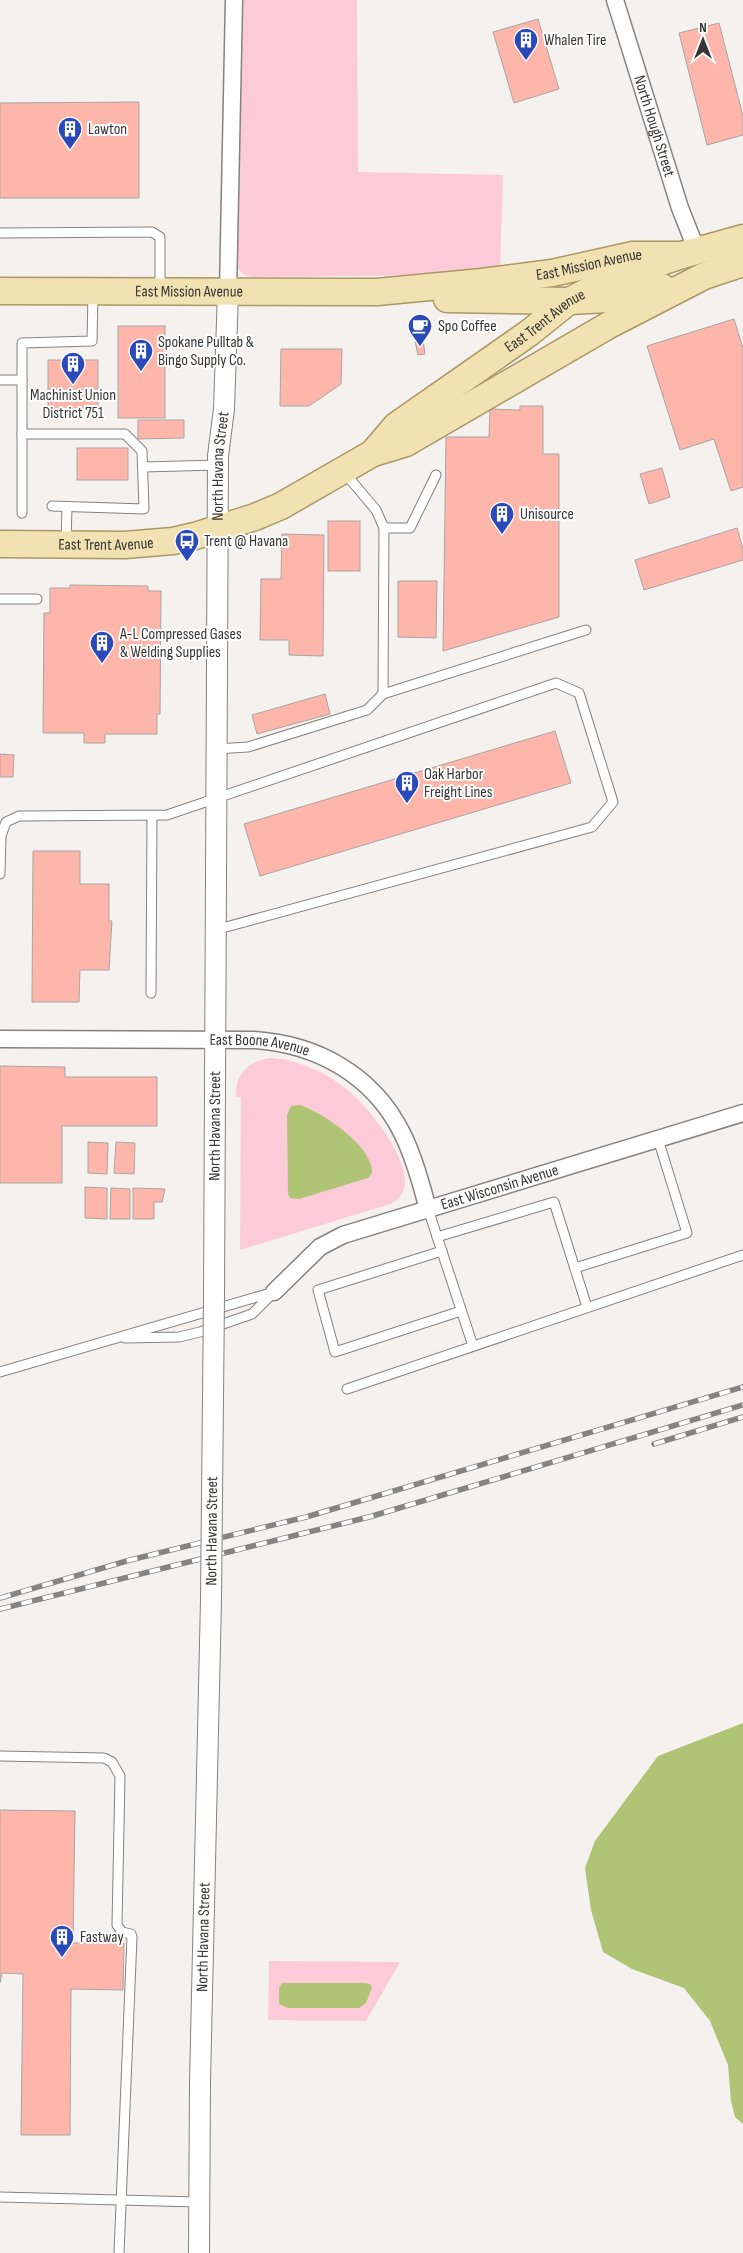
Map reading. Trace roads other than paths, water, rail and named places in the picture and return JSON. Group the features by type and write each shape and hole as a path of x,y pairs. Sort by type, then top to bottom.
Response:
{"main road":[{"name":"East Trent Avenue","path":"373,453 396,426 529,333 569,302 611,279 689,253 743,238"},
{"name":"East Mission Avenue","path":"377,292 552,273 632,255 689,253"},
{"name":"East Trent Avenue","path":"0,544 150,544 173,541 218,530 282,506 373,453 406,443 585,338 704,276 743,263"},
{"name":"East Mission Avenue","path":"0,291 377,292 462,300 569,302 608,299 704,276"}],"street":[{"name":"North Havana Street","path":"199,2253 200,2082 210,1672 214,1297 218,465 224,409 234,0"},
{"name":"North Hough Street","path":"615,0 680,208 689,253"},
{"name":"East Boone Avenue","path":"0,1039 261,1040 293,1045 335,1061 353,1074 384,1104 395,1119 410,1153 428,1209"},
{"name":"East Wisconsin Avenue","path":"274,1292 312,1254 329,1241 743,1113"}],"lane":[{"path":"0,233 152,232 160,237 160,292"},
{"path":"22,514 22,343 92,342 93,292"},
{"path":"0,380 22,380"},
{"path":"22,434 125,434 142,451 144,509 52,506"},
{"path":"143,467 218,465"},
{"path":"343,471 376,510 384,528 383,694"},
{"path":"384,528 410,528 436,474"},
{"path":"66,545 67,507"},
{"path":"0,599 37,599"},
{"path":"216,749 248,747 367,710 383,694 586,630"},
{"path":"0,874 1,836 6,822 19,816 38,814 152,816 167,814 216,800 556,683 579,693 613,802 592,827 215,930"},
{"path":"151,993 152,816"},
{"path":"575,1268 687,1233 658,1139"},
{"path":"437,1237 554,1202 587,1307"},
{"path":"428,1209 473,1346"},
{"path":"442,1251 318,1290 335,1352 461,1311"},
{"path":"347,1389 743,1255"},
{"path":"0,1372 274,1292"},
{"path":"102,1341 126,1338 179,1337 200,1332 252,1314 274,1292"},
{"path":"0,1756 104,1758 112,1762 120,1776 117,1925 122,1932 131,1934 132,1937 119,2253"},
{"path":"0,2197 199,2202"}],"railway":[{"path":"0,1598 130,1560 306,1517 743,1387"},
{"path":"0,1609 369,1517 743,1405"},
{"path":"654,1444 743,1417"}],"place":[{"name":"Whalen Tire","path":"526,61"},
{"name":"Lawton","path":"70,150"},
{"name":"Spo Coffee","path":"420,347"},
{"name":"Spokane Pulltab & Bingo Supply Co.","path":"141,372"},
{"name":"Machinist Union District 751","path":"73,385"},
{"name":"Unisource","path":"502,535"},
{"name":"Trent @ Havana","path":"187,562"},
{"name":"A-L Compressed Gases & Welding Supplies","path":"102,664"},
{"name":"Oak Harbor Freight Lines","path":"407,804"},
{"name":"Fastway","path":"62,1958"}]}
